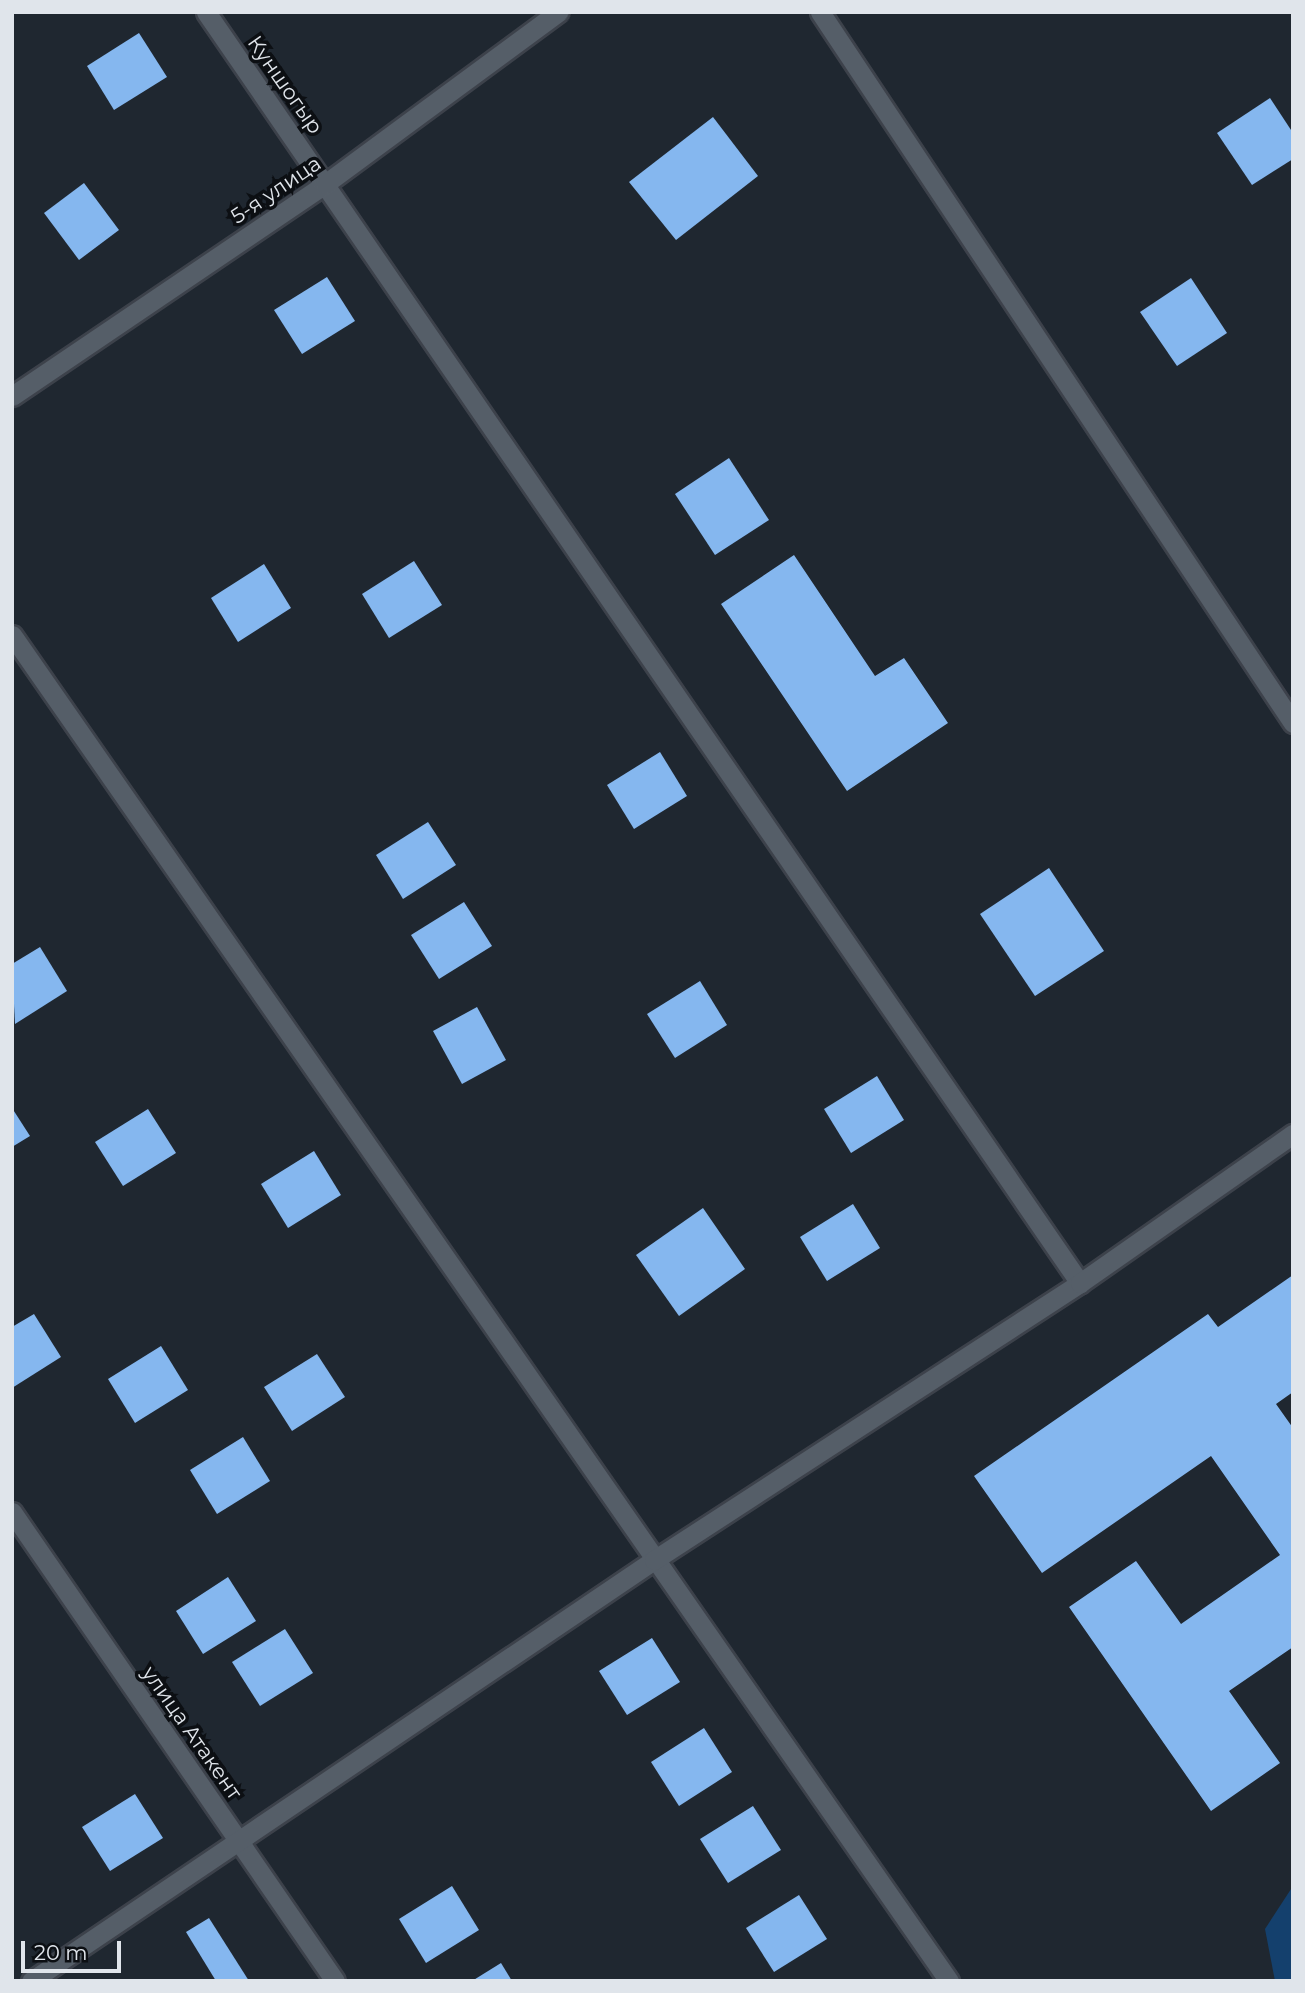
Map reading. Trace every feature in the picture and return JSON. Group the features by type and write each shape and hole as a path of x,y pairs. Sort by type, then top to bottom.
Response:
{"street":[{"name":"Куншогыр","path":"206,12 1080,1283"},
{"name":"5-я улица","path":"12,396 326,184 558,12"},
{"path":"820,12 1293,723"},
{"path":"12,635 949,1981"},
{"path":"31,1981 654,1560 1080,1283 1293,1134"},
{"name":"улица Атакент","path":"12,1512 335,1981"}],"shaded area":[{"path":"1293,1886 1293,1981 1275,1981 1265,1929"}],"building":[{"path":"139,33 167,77 114,110 87,66"},
{"path":"1270,98 1293,133 1293,159 1252,185 1217,133"},
{"path":"713,117 758,176 676,240 629,182"},
{"path":"84,183 119,230 79,260 44,213"},
{"path":"327,277 355,321 302,354 274,310"},
{"path":"1191,278 1227,333 1177,366 1140,312"},
{"path":"729,458 769,520 715,555 675,494"},
{"path":"794,555 875,676 904,658 948,723 847,791 721,604"},
{"path":"414,561 442,605 389,638 362,594"},
{"path":"264,564 291,608 238,642 211,598"},
{"path":"660,752 687,796 634,829 607,785"},
{"path":"428,822 456,865 403,899 376,855"},
{"path":"1049,868 1104,951 1035,996 980,914"},
{"path":"464,902 492,946 439,979 411,935"},
{"path":"40,947 67,991 15,1024 12,964"},
{"path":"700,981 727,1025 675,1058 647,1014"},
{"path":"477,1007 506,1060 462,1084 433,1031"},
{"path":"877,1076 904,1120 851,1153 824,1109"},
{"path":"12,1108 30,1136 12,1147"},
{"path":"148,1109 176,1153 123,1186 95,1142"},
{"path":"314,1151 341,1195 288,1228 261,1184"},
{"path":"853,1204 880,1248 827,1281 800,1237"},
{"path":"703,1208 745,1269 679,1316 636,1255"},
{"path":"1293,1275 1293,1392 1276,1404 1293,1428 1293,1647 1229,1691 1280,1763 1211,1811 1069,1607 1136,1561 1181,1624 1280,1555 1211,1456 1042,1573 974,1476 1208,1314 1218,1327"},
{"path":"34,1314 61,1357 12,1388 12,1327"},
{"path":"161,1346 188,1390 135,1423 108,1379"},
{"path":"317,1354 345,1397 292,1431 264,1387"},
{"path":"243,1437 270,1481 217,1514 190,1470"},
{"path":"228,1577 256,1621 203,1654 176,1611"},
{"path":"285,1629 313,1673 260,1706 232,1662"},
{"path":"652,1638 680,1682 627,1715 599,1671"},
{"path":"704,1728 732,1772 679,1806 651,1762"},
{"path":"135,1794 163,1838 110,1871 82,1827"},
{"path":"753,1806 781,1850 728,1883 700,1839"},
{"path":"452,1886 479,1930 426,1963 399,1919"},
{"path":"799,1895 827,1939 774,1972 746,1928"},
{"path":"209,1918 249,1981 216,1981 186,1932"},
{"path":"501,1963 512,1981 472,1981"}]}
